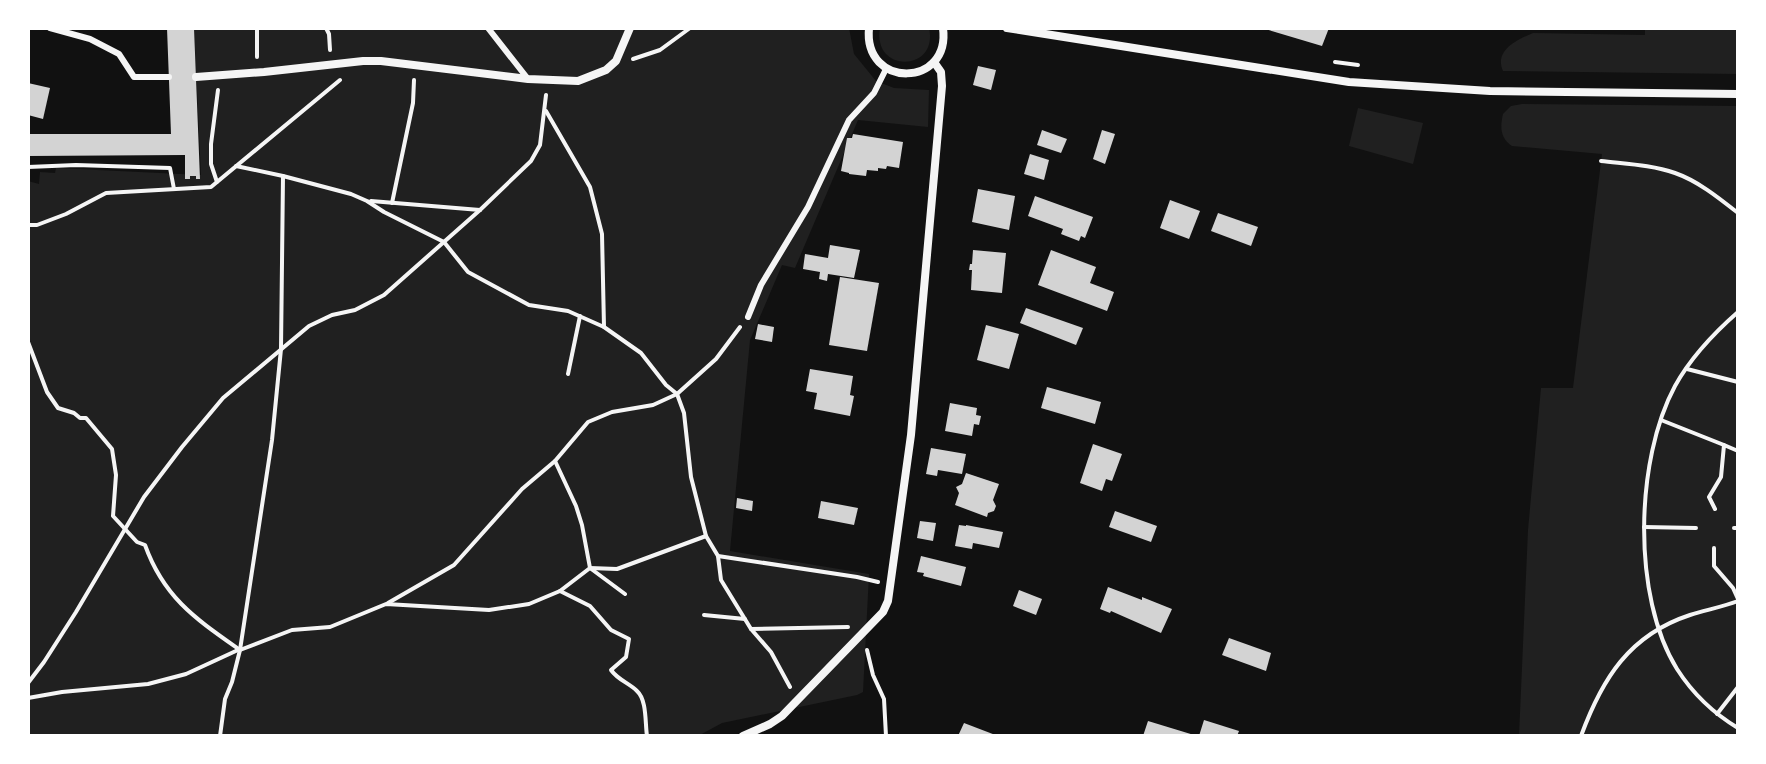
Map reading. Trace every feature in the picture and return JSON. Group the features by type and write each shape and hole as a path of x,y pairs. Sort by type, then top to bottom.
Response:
{"street":[{"path":"196,77 381,61 528,79 578,81 606,70 616,61 630,28"},
{"path":"869,28 868,38 877,61 886,69 906,74 926,69 934,62 944,42 943,28"},
{"path":"1007,28 1349,82 1490,91 1738,94"},
{"path":"743,736 782,716 883,612 888,601 913,420 942,86 941,72 934,62"}],"lane":[{"path":"50,28 90,39 119,54 134,77 169,77"},
{"path":"488,28 528,79"},
{"path":"748,317 761,285 808,207 849,120 874,93 886,69"}],"path":[{"path":"257,28 257,73"},
{"path":"326,28 333,64"},
{"path":"616,61 638,59 660,50 690,28"},
{"path":"1322,60 1369,66"},
{"path":"217,182 211,164 211,144 219,75"},
{"path":"28,225 37,225 66,214 106,193 211,187 340,80"},
{"path":"28,683 44,662 144,497 223,398 309,326 332,315 355,310 384,295 531,161 540,145 548,81"},
{"path":"392,203 413,96"},
{"path":"544,109 590,187 602,234 604,327"},
{"path":"1601,161 1642,165 1677,173 1714,194 1738,213"},
{"path":"236,166 351,194 367,201 444,242 468,272 529,305 568,311 604,327 641,353 677,394 684,413 691,477 706,536 718,556 721,580 751,629 771,652 797,700"},
{"path":"28,167 170,168 174,189"},
{"path":"220,736 225,699 240,650 272,440 281,349 283,176"},
{"path":"367,201 480,210"},
{"path":"1738,312 1716,331 1675,387 1661,420 1648,479 1644,527 1646,573 1664,643 1691,689 1717,714 1738,728"},
{"path":"568,374 580,316"},
{"path":"28,698 148,684 186,674 292,630 330,627 386,604 454,565 522,489 555,461 588,422 612,412 653,405 677,394 716,359 748,317"},
{"path":"28,342 47,392 58,408 86,418 112,449 116,475 113,516 137,542 145,545 156,572 176,601 240,650"},
{"path":"1687,369 1738,382"},
{"path":"1661,420 1738,451"},
{"path":"1715,509 1709,497 1721,477 1724,445"},
{"path":"555,461 576,506 590,568 625,594"},
{"path":"1644,527 1696,528"},
{"path":"386,604 489,610 529,604 560,591 590,568 617,569 706,536"},
{"path":"1581,736 1599,692 1635,645 1659,628 1738,600 1733,588 1714,566 1714,548"},
{"path":"718,556 857,577 892,586"},
{"path":"560,591 590,606 611,630 629,639 626,657 611,670 641,696 647,736"},
{"path":"704,615 745,619"},
{"path":"751,629 869,626 867,653 884,699 886,736"},
{"path":"1717,714 1738,687"}],"shaded area":[{"path":"194,28 849,28 854,54 876,81 894,88 929,90 928,127 858,120 795,268 782,265 750,340 730,551 869,574 863,692 722,723 698,736 28,736 28,181 39,184 40,172 55,173 56,168 201,175"},
{"path":"880,28 929,28 929,43 924,53 916,59 905,62 895,60 886,54 880,43"},
{"path":"1645,28 1738,28 1738,74 1503,71 1501,64 1508,47 1533,33 1645,35"},
{"path":"1511,106 1738,106 1738,736 1519,736 1528,530 1541,388 1573,388 1602,154 1512,146 1502,132 1503,114"},
{"path":"1358,108 1423,123 1413,164 1349,146"}],"building":[{"path":"167,28 194,28 200,179 190,176 190,179 185,179 185,155 28,156 28,134 171,134"},
{"path":"1262,28 1329,28 1322,46"},
{"path":"978,66 996,70 991,90 973,85"},
{"path":"28,83 50,88 43,119 28,115"},
{"path":"1042,130 1067,139 1061,153 1037,145"},
{"path":"1102,130 1115,134 1105,164 1093,159"},
{"path":"853,134 903,142 899,168 887,166 886,169 878,168 878,171 867,170 866,176 841,171 847,138 852,138"},
{"path":"1030,154 1049,160 1044,180 1024,174"},
{"path":"978,189 1015,196 1009,230 972,222"},
{"path":"1035,196 1093,217 1085,238 1081,236 1079,241 1061,234 1063,229 1028,216"},
{"path":"1170,200 1200,211 1189,239 1160,228"},
{"path":"1218,213 1258,227 1251,246 1211,231"},
{"path":"830,245 860,250 854,278 828,274 827,281 819,279 820,272 803,269 805,254 828,258"},
{"path":"973,250 1006,253 1002,293 971,290 972,270 969,270"},
{"path":"1051,250 1096,267 1090,283 1114,292 1107,311 1038,285"},
{"path":"840,277 879,283 867,351 829,345"},
{"path":"1026,308 1083,328 1076,345 1020,323"},
{"path":"758,324 774,327 772,342 755,339"},
{"path":"986,325 1019,334 1009,369 977,360"},
{"path":"810,369 853,376 850,395 854,396 850,416 814,409 817,393 806,391"},
{"path":"1047,387 1101,402 1095,424 1041,408"},
{"path":"950,403 977,408 976,415 981,416 979,425 974,424 972,436 945,431"},
{"path":"1093,444 1122,454 1112,481 1106,479 1102,491 1080,483"},
{"path":"931,448 966,454 962,474 938,470 937,476 926,474"},
{"path":"966,473 999,484 993,500 996,506 987,517 955,505 959,493 956,487 962,484"},
{"path":"737,498 753,501 752,511 736,508"},
{"path":"821,501 858,508 854,525 818,518"},
{"path":"1115,511 1157,526 1151,542 1109,527"},
{"path":"920,521 936,523 933,541 917,538"},
{"path":"959,525 1003,532 999,548 973,543 972,549 955,546"},
{"path":"921,556 966,567 961,586 917,572"},
{"path":"1108,587 1172,609 1161,633 1100,609"},
{"path":"1019,590 1042,599 1036,615 1013,606"},
{"path":"1229,638 1271,653 1266,671 1222,655"},
{"path":"1204,720 1239,731 1237,736 1199,736"},
{"path":"1148,721 1194,735 1194,736 1143,736"},
{"path":"964,723 998,736 958,736"}]}
